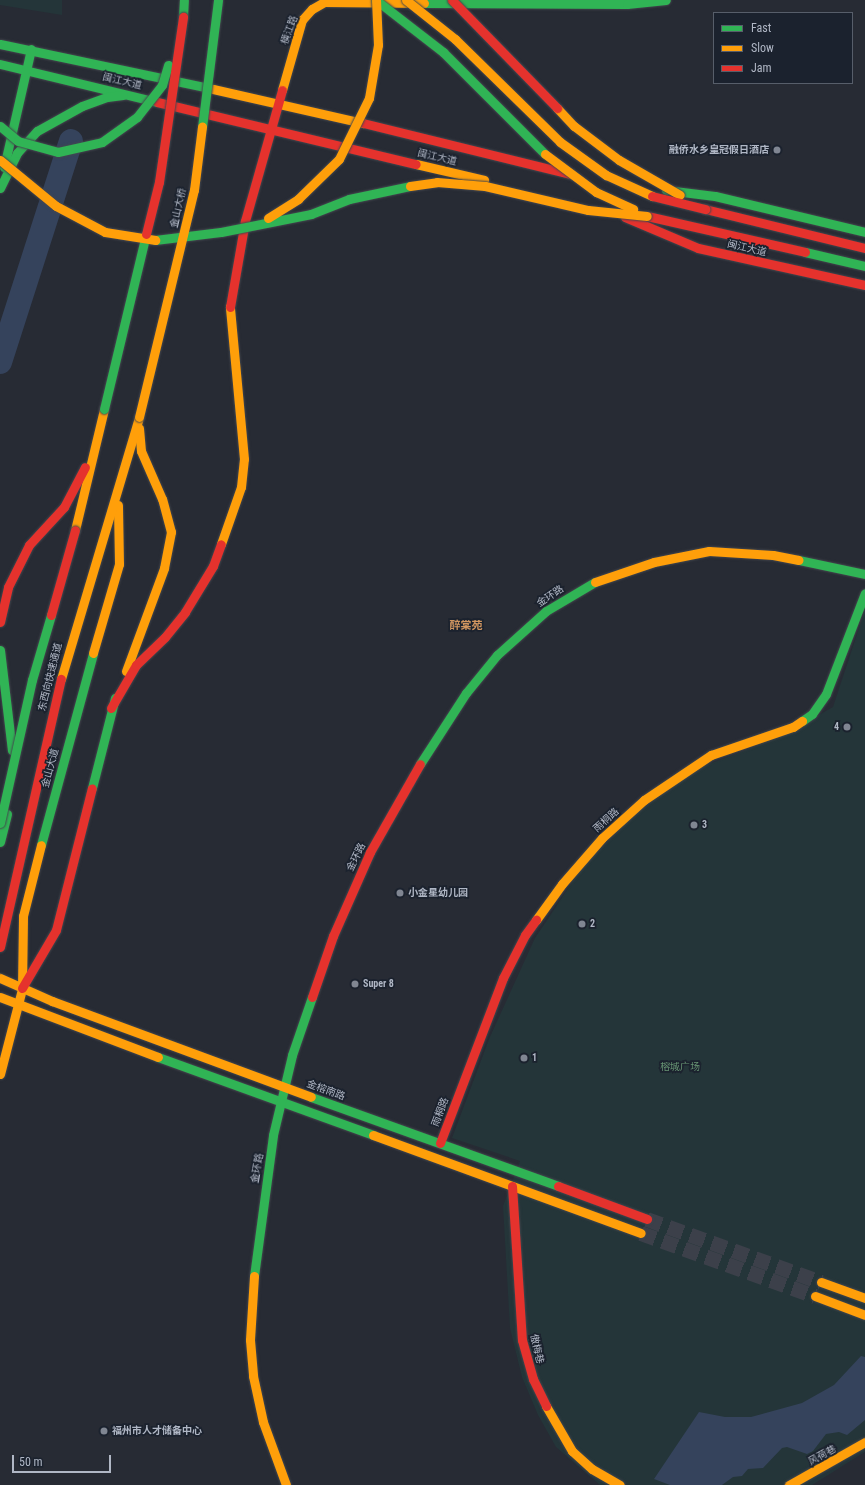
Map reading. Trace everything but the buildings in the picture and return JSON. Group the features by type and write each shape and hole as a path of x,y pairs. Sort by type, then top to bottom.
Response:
{"main road":[{"path":"0,126 18,141 58,152 102,142 137,117 162,85 183,17 184,0"},
{"name":"金山大桥","path":"139,417 194,190 218,0"},
{"path":"376,0 443,52 546,155 596,192 647,216"},
{"path":"259,224 298,199 339,159 369,98 378,45 376,0"},
{"path":"406,0 455,39 560,142 606,175 650,195 865,248"},
{"path":"452,0 574,126 619,160 705,209"},
{"name":"横江路","path":"111,708 136,665 165,637 185,612 213,566 241,487 244,459 242,426 231,336 230,299 245,221 302,20 312,9 324,2 621,4 666,0"},
{"name":"东西向快速通道","path":"0,823 32,680 75,530 92,453 159,182 183,17"},
{"name":"闽江大道","path":"0,44 31,49 279,102 602,182 715,196 865,232"},
{"path":"0,184 31,49"},
{"name":"闽江大道","path":"0,64 597,206 698,248 865,286"},
{"path":"0,188 17,153 37,131 68,112 92,102 128,94"},
{"path":"0,160 56,206 105,232 161,241 311,214 349,199 392,188 437,182 485,186 588,210 647,216 865,266"},
{"path":"22,989 56,930 111,708 164,568 171,532 162,499 141,451 139,417"},
{"name":"东西向快速通道","path":"0,946 58,687 101,537 139,417"},
{"path":"0,622 8,587 29,545 64,507 92,453"},
{"name":"金山大道","path":"0,1074 22,989 23,916 80,696 119,564 117,517 122,469"},
{"name":"金环路","path":"286,1485 261,1416 253,1376 250,1340 253,1283 261,1207 284,1087 292,1055 333,936 385,823 422,759 466,693 497,655 532,622 561,600 593,583 638,567 690,553 731,551 773,555 865,574"},
{"name":"雨桐路","path":"440,1143 503,978 525,935 562,884 602,838 644,800 676,777 711,755 747,741 793,728 812,714 826,694 865,593"},
{"path":"0,650 2,684 12,740 9,804 0,842"},
{"name":"金榕南路","path":"0,978 22,989 284,1087 646,1219"},
{"path":"0,998 281,1103 641,1233"},
{"name":"傲梅巷","path":"512,1186 522,1340 533,1379 552,1419 572,1451 592,1469 617,1485"},
{"path":"821,1282 865,1298"},
{"path":"815,1296 865,1315"},
{"name":"风荷巷","path":"789,1485 865,1442"}],"green space":[{"path":"0,0 62,0 62,15 0,5"},
{"name":"榕城广场","path":"865,610 865,1452 812,1485 600,1485 556,1447 538,1415 522,1377 510,1328 503,1206 520,1161 452,1138 489,1039 535,938 583,866 636,813 696,769 780,737 833,707"}],"water":[{"path":"861,1356 865,1357 865,1420 847,1435 839,1432 826,1434 813,1451 807,1454 787,1447 782,1448 763,1468 748,1469 742,1476 733,1477 722,1485 670,1485 654,1479 699,1412 725,1417 751,1417 802,1403 834,1385"}],"waterway":[{"path":"0,362 71,141"}],"tunnel":[{"path":"647,1219 821,1282"},
{"path":"641,1233 815,1296"}],"traffic: fast":[{"path":"183,17 184,0"},
{"path":"202,127 218,0"},
{"path":"376,0 443,52 545,154"},
{"path":"424,3 627,4 666,0"},
{"path":"0,44 213,89"},
{"path":"4,167 31,49"},
{"path":"0,64 157,102"},
{"path":"0,126 18,141 58,152 102,142 137,117 162,85 168,65"},
{"path":"0,188 17,153 37,131 82,106 107,97 123,95"},
{"path":"155,240 221,232 311,214 349,199 410,186"},
{"path":"666,190 715,196 865,232"},
{"path":"104,409 146,234"},
{"path":"805,252 865,266"},
{"path":"799,560 865,574"},
{"path":"420,764 466,693 497,655 546,611 595,582"},
{"path":"802,721 812,714 826,694 865,593"},
{"path":"0,823 32,680 51,615"},
{"path":"0,650 12,750"},
{"path":"41,845 93,653"},
{"path":"92,788 115,698"},
{"path":"0,842 7,814"},
{"path":"254,1276 273,1135 292,1055 312,997"},
{"path":"158,1057 373,1135"},
{"path":"311,1097 558,1186"}],"traffic: slow":[{"path":"268,218 298,199 339,159 369,98 378,45 376,0"},
{"path":"406,0 455,39 560,142 606,175 652,196"},
{"path":"282,90 302,20 312,9 324,2 424,3"},
{"path":"213,89 363,123"},
{"path":"557,108 574,126 619,160 680,195"},
{"path":"139,417 194,190 202,127"},
{"path":"545,154 596,192 633,209"},
{"path":"0,160 56,206 105,232 155,240"},
{"path":"416,164 484,180"},
{"path":"410,186 437,182 485,186 588,210 647,216"},
{"path":"221,544 241,487 244,459 230,307"},
{"path":"75,530 104,409"},
{"path":"61,679 139,417"},
{"path":"126,671 164,568 171,532 162,499 141,451 139,428"},
{"path":"93,653 119,564 118,505"},
{"path":"595,582 654,562 709,551 773,555 799,560"},
{"path":"536,920 562,884 602,838 644,800 711,755 793,727 802,721"},
{"path":"0,1074 22,989 23,916 41,845"},
{"path":"0,978 52,1001 311,1097"},
{"path":"0,997 158,1057"},
{"path":"373,1135 641,1233"},
{"path":"254,1276 250,1340 253,1376 263,1422 286,1485"},
{"path":"821,1282 865,1298"},
{"path":"815,1296 865,1315"},
{"path":"546,1406 572,1451 592,1469 620,1485"},
{"path":"789,1485 865,1442"}],"traffic: jam":[{"path":"452,0 557,108"},
{"path":"146,234 159,182 183,17"},
{"path":"230,307 245,221 282,90"},
{"path":"157,102 416,164"},
{"path":"363,123 571,174"},
{"path":"652,196 705,209"},
{"path":"705,209 865,248"},
{"path":"647,216 805,252"},
{"path":"625,217 698,248 865,285"},
{"path":"0,622 8,587 29,545 64,507 85,467"},
{"path":"51,615 75,530"},
{"path":"111,708 136,665 165,637 185,612 213,566 221,544"},
{"path":"0,947 61,679"},
{"path":"312,997 333,936 370,852 420,764"},
{"path":"22,988 56,930 92,788"},
{"path":"440,1143 503,978 525,935 536,920"},
{"path":"512,1186 522,1340 533,1379 546,1406"},
{"path":"558,1186 647,1219"}],"place":[{"name":"融侨水乡皇冠假日酒店","path":"777,150"},
{"name":"4","path":"847,727"},
{"name":"3","path":"694,825"},
{"name":"小金星幼儿园","path":"400,893"},
{"name":"2","path":"582,924"},
{"name":"Super 8","path":"355,984"},
{"name":"1","path":"524,1058"},
{"name":"福州市人才储备中心","path":"104,1431"}],"district":[{"name":"醉棠苑","path":"466,626"}]}
